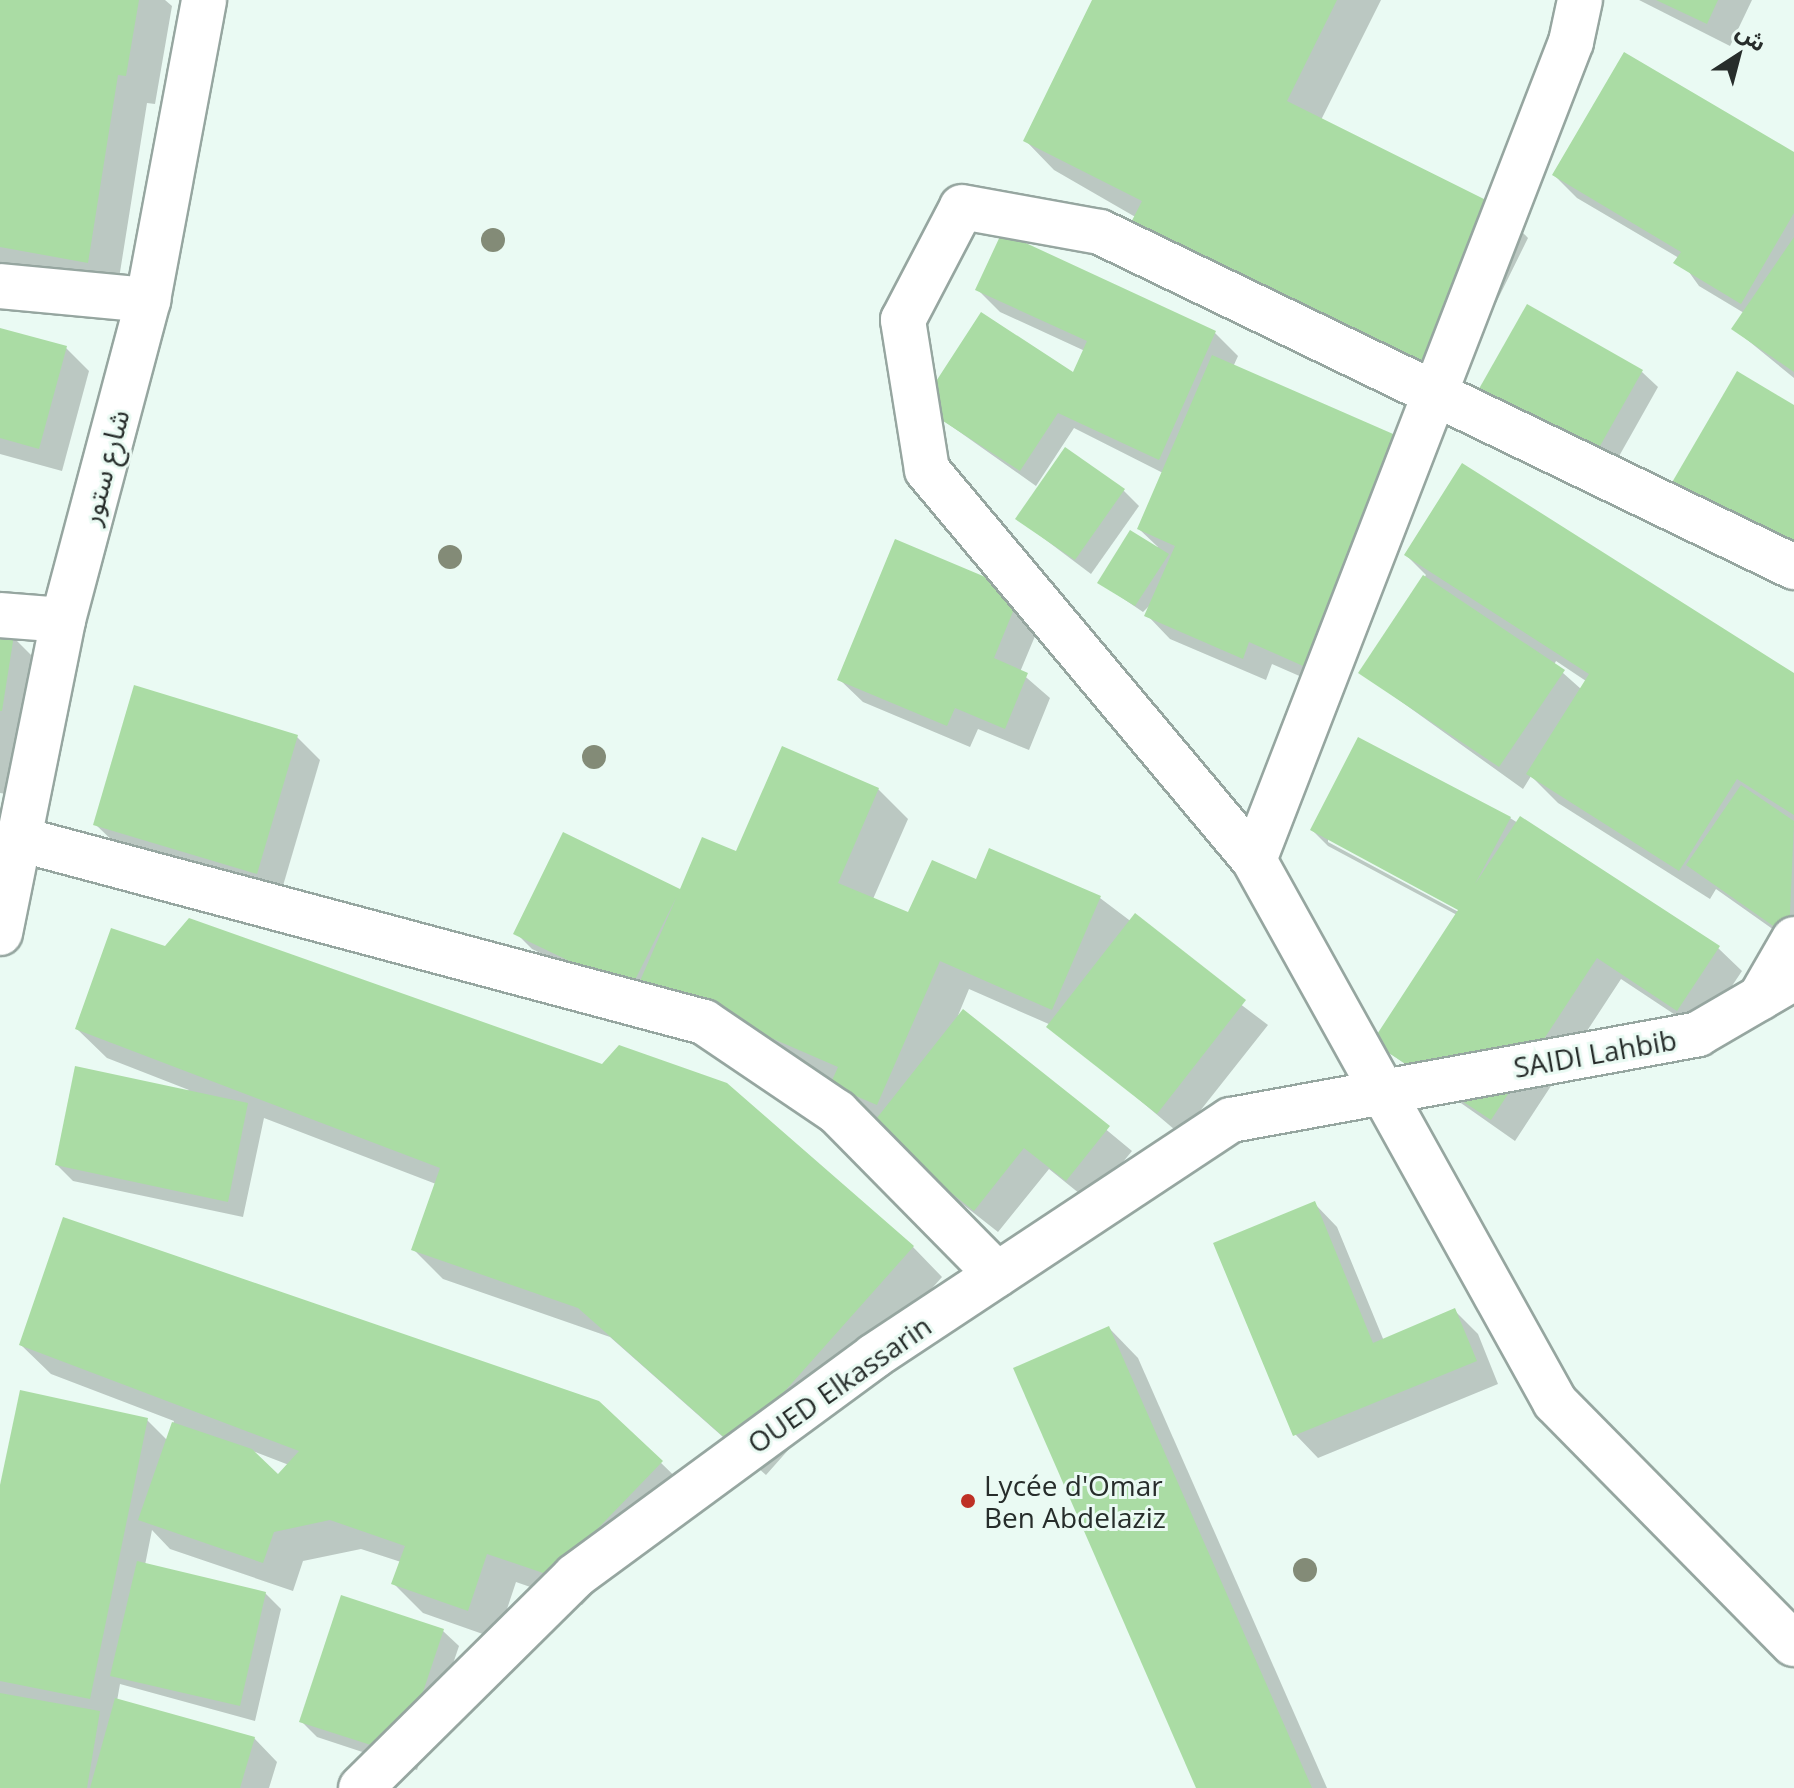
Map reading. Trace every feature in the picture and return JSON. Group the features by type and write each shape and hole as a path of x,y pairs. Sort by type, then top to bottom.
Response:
{"street":[{"name":"شارع ستور","path":"0,933 63,620 148,300 204,0"},
{"path":"1254,860 1433,391 1571,42 1580,0"},
{"path":"1794,567 1100,232 962,207 903,320 927,470 1254,860 1555,1402 1794,1644"},
{"path":"0,286 148,300"},
{"path":"0,615 63,620"},
{"path":"19,839 704,1022 837,1112 997,1274"},
{"path":"1777,988 1794,939"},
{"name":"SAIDI Lahbib","path":"1383,1092 1698,1034 1777,988"},
{"name":"OUED Elkassarin","path":"361,1788 575,1576 997,1274 1231,1120 1383,1092"}],"building":[{"path":"0,0 139,0 126,76 118,75 88,263 0,247"},
{"path":"1092,0 1337,0 1287,101 1500,207 1419,370 1119,246 1142,201 1023,141"},
{"path":"1656,0 1718,0 1707,24"},
{"path":"1624,52 1794,152 1794,213 1741,304 1673,263 1681,252 1552,175"},
{"path":"1002,232 1216,331 1159,460 1058,413 1020,471 920,406 981,312 1073,372 1087,341 975,290"},
{"path":"1794,237 1794,372 1731,329"},
{"path":"1527,304 1643,370 1583,476 1467,410"},
{"path":"0,328 67,346 39,449 0,438"},
{"path":"1212,355 1400,437 1312,670 1249,642 1243,659 1144,616 1175,546 1137,529"},
{"path":"1737,371 1794,405 1794,582 1660,503"},
{"path":"1065,447 1125,489 1075,560 1015,519"},
{"path":"1462,463 1794,673 1794,815 1737,779 1679,871 1526,774 1589,674 1404,555"},
{"path":"1130,530 1169,554 1135,606 1097,583"},
{"path":"895,539 1021,592 994,658 1028,673 1005,729 955,708 947,726 837,680"},
{"path":"1423,575 1565,670 1499,767 1358,673"},
{"path":"0,633 14,635 2,711 0,711"},
{"path":"134,685 298,735 257,874 93,825"},
{"path":"1358,737 1511,817 1475,884 1520,816 1720,946 1677,1011 1597,958 1491,1120 1372,1042 1458,910 1310,830"},
{"path":"782,746 879,788 838,883 908,912 932,860 976,879 989,848 1101,896 1052,1010 940,961 877,1105 830,1085 838,1067 640,981 677,896 630,990 513,934 563,832 680,889 702,837 736,851"},
{"path":"1741,785 1794,821 1789,937 1686,865"},
{"path":"1135,913 1246,1000 1157,1114 1046,1027"},
{"path":"189,918 602,1064 619,1045 727,1083 914,1246 735,1447 578,1308 411,1250 440,1168 75,1029 111,928 165,946"},
{"path":"963,1009 1110,1126 1066,1181 1024,1148 974,1211 869,1128"},
{"path":"75,1066 248,1103 228,1202 55,1165"},
{"path":"1315,1201 1373,1343 1455,1308 1477,1361 1293,1436 1213,1243"},
{"path":"63,1217 599,1401 663,1461 552,1576 487,1554 468,1611 391,1584 405,1546 330,1520 274,1532 263,1563 138,1520 172,1422 252,1449 278,1474 299,1451 19,1345"},
{"path":"1109,1326 1312,1788 1196,1788 1013,1368"},
{"path":"20,1390 148,1418 90,1699 0,1681 0,1485"},
{"path":"137,1561 266,1592 240,1706 110,1676"},
{"path":"341,1595 444,1629 402,1755 299,1722"},
{"path":"0,1693 100,1711 87,1788 0,1788"},
{"path":"115,1698 255,1737 240,1788 90,1788"}],"place":[{"name":"Lycée d'Omar Ben Abdelaziz","path":"968,1501"}]}
